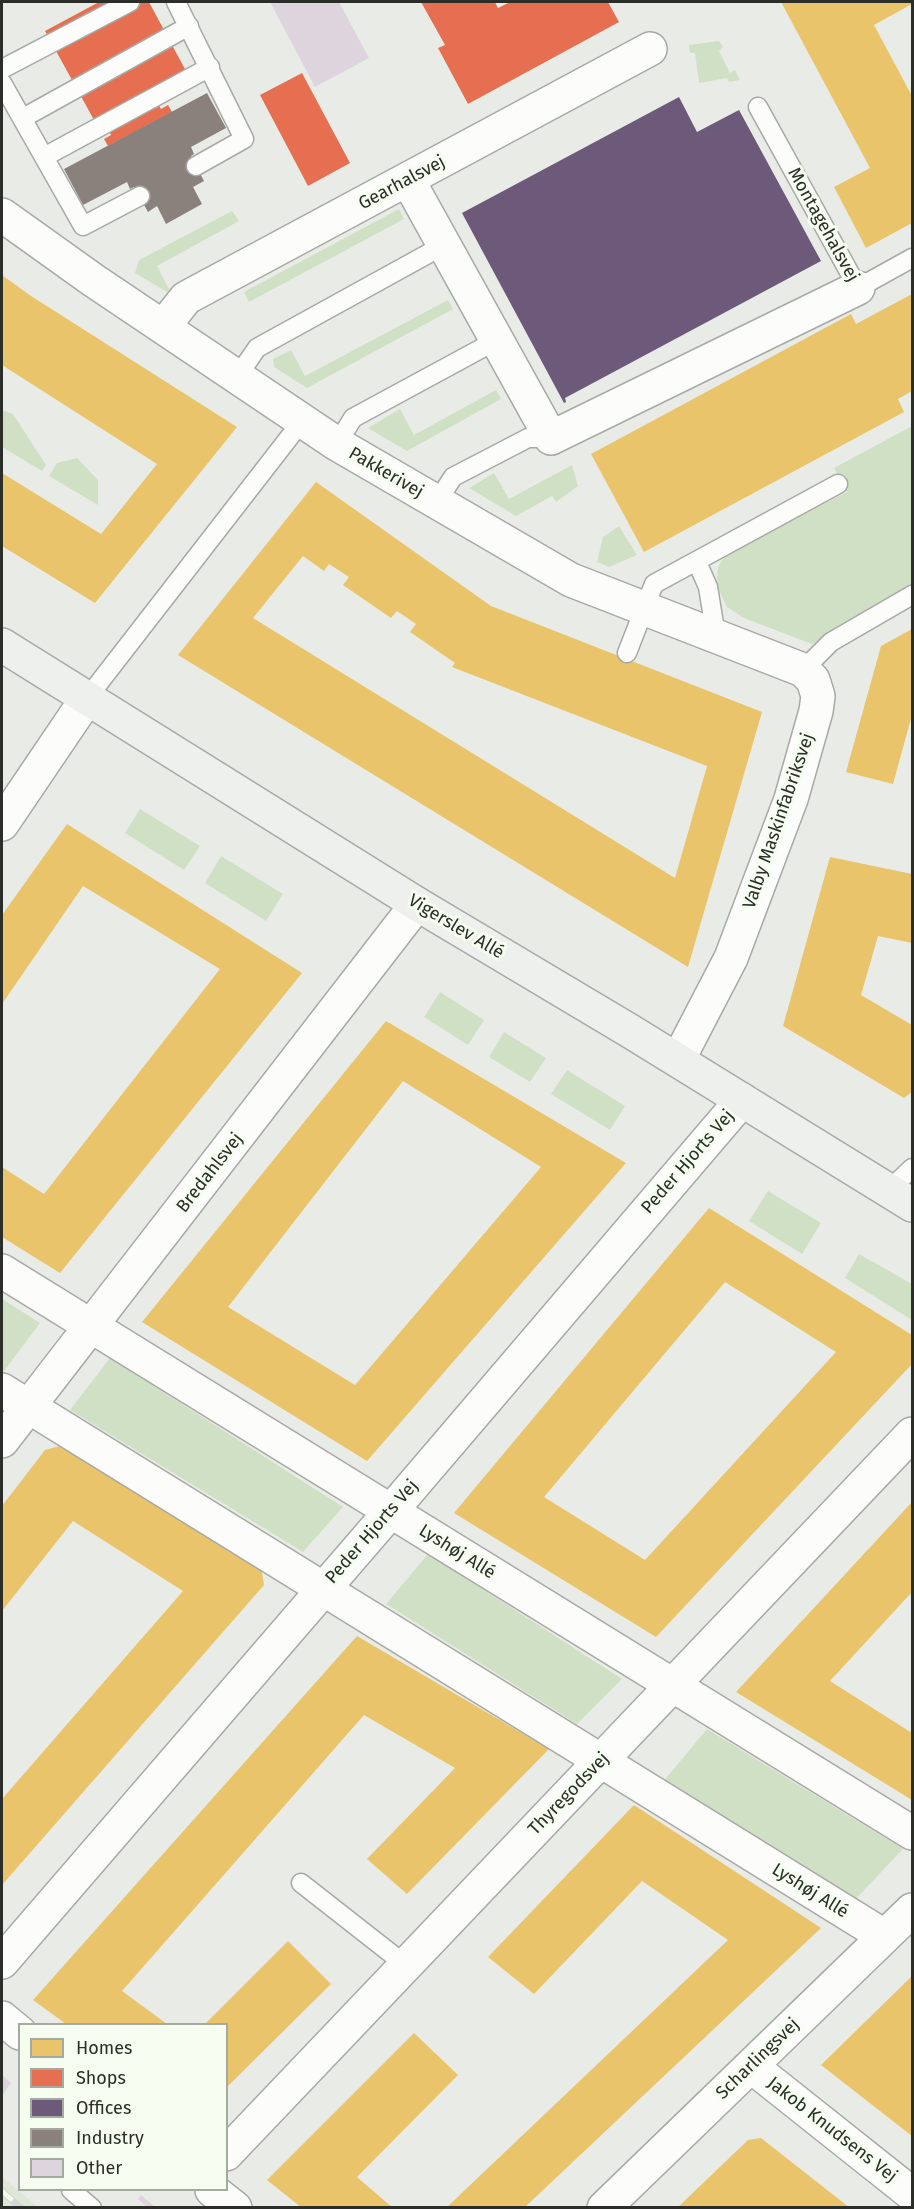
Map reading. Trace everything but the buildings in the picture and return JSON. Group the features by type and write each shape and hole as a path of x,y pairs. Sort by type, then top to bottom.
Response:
{"street":[{"name":"Gearhalsvej","path":"163,327 186,298 650,48"},
{"path":"408,180 551,438 858,288"},
{"name":"Pakkerivej","path":"2,215 337,444 571,580 803,670"},
{"name":"Vigerslev Allé","path":"2,645 417,904 678,1060 901,1198"},
{"name":"Valby Maskinfabriksvej","path":"678,1060 731,958 790,799 816,711 818,696 813,680 803,670"},
{"path":"2,824 88,697"},
{"name":"Bredahlsvej","path":"2,1441 15,1399 91,1326 417,904"},
{"name":"Peder Hjorts Vej","path":"2,1962 742,1100"},
{"name":"Lyshøj Allé","path":"2,1271 912,1833"},
{"name":"Lyshøj Allé","path":"15,1399 884,1936"},
{"name":"Thyregodsvej","path":"228,2152 912,1434"},
{"name":"Scharlingsvej","path":"604,2208 912,1910"},
{"path":"2,2018 18,2031"},
{"name":"Jakob Knudsens Vej","path":"751,2066 912,2194"},
{"path":"213,2191 235,2208"}],"lane":[{"path":"2,69 130,2"},
{"path":"176,2 244,139 196,166"},
{"path":"22,117 189,26"},
{"path":"44,157 210,67"},
{"path":"2,83 82,226 140,196"},
{"name":"Montagehalsvej","path":"758,107 858,288 912,258"},
{"path":"237,377 257,348 444,245"},
{"path":"337,444 353,418 497,340"},
{"path":"88,697 302,421"},
{"path":"437,502 453,477 528,438 551,438"},
{"path":"627,653 654,584 838,484"},
{"path":"697,561 708,587 717,636"},
{"path":"803,670 831,642 912,595"},
{"path":"901,1198 912,1168"},
{"path":"301,1883 406,1965"},
{"path":"72,2191 92,2208"}],"shaded area":[{"path":"2,2177 38,2207 2,2207"}],"green space":[{"path":"719,41 723,47 719,51 730,73 735,70 740,80 729,82 727,78 699,83 695,53 690,53 689,45"},
{"path":"399,209 404,219 249,302 244,292"},
{"path":"232,211 239,221 157,266 172,295 135,273 139,260"},
{"path":"448,300 453,309 307,388 274,367 273,359 291,350 305,376"},
{"path":"496,390 501,399 407,451 368,428 400,409 414,435"},
{"path":"2,410 13,414 46,465 42,471 2,447"},
{"path":"912,426 912,590 812,644 744,618 727,607 719,590 717,578 718,567 723,559 742,546 847,492 834,468"},
{"path":"77,458 98,480 98,505 49,476 57,463"},
{"path":"572,465 578,486 556,502 552,496 516,516 469,488 494,473 509,499"},
{"path":"619,526 637,555 609,567 597,562 603,537"},
{"path":"140,809 200,846 184,870 125,833"},
{"path":"221,856 283,894 266,921 205,883"},
{"path":"440,992 484,1020 468,1045 424,1017"},
{"path":"504,1032 546,1058 530,1082 489,1057"},
{"path":"567,1070 625,1106 610,1130 551,1094"},
{"path":"768,1191 821,1223 802,1254 749,1221"},
{"path":"859,1254 912,1284 912,1320 845,1278"},
{"path":"2,1299 40,1323 4,1371 2,1369"},
{"path":"110,1358 343,1507 303,1552 70,1410"},
{"path":"428,1554 622,1679 577,1724 386,1604"},
{"path":"707,1729 903,1849 850,1905 662,1783"}],"railway":[{"path":"2,2191 21,2208"}]}
